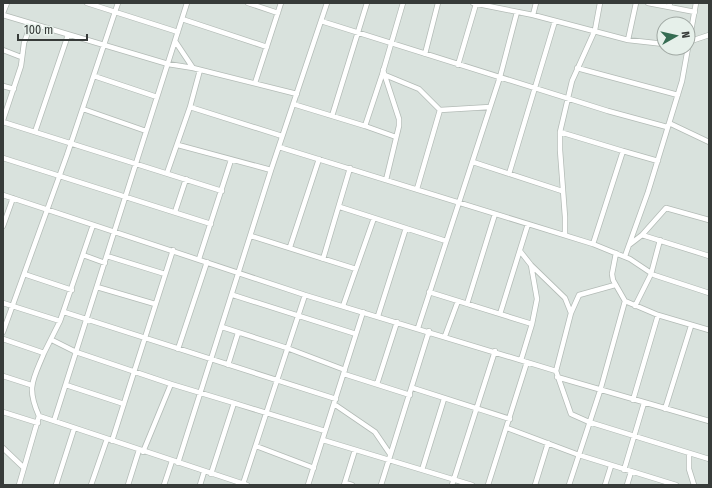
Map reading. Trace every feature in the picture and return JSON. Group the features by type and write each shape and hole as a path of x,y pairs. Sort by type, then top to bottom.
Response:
{"street":[{"path":"7,3 3,14 31,24 168,64 192,68 297,94"},
{"path":"87,3 178,32"},
{"path":"3,332 46,209 71,144 118,3"},
{"path":"54,422 188,3"},
{"path":"248,3 278,13"},
{"path":"255,83 281,3"},
{"path":"178,463 233,295 282,136 327,3"},
{"path":"332,116 367,3"},
{"path":"365,126 384,73 403,3"},
{"path":"424,54 438,3"},
{"path":"458,65 474,3 533,15 595,30 628,40 656,43"},
{"path":"501,9 502,3"},
{"path":"533,15 536,3"},
{"path":"565,235 560,132 577,68 595,30 600,3"},
{"path":"628,40 636,3"},
{"path":"648,3 670,5 695,12"},
{"path":"694,16 696,3"},
{"path":"418,328 500,77 518,12"},
{"path":"182,19 267,47"},
{"path":"321,21 359,31 458,65 568,98 668,125 709,142"},
{"path":"509,174 555,21"},
{"path":"31,24 24,43 21,66 3,121 71,144 222,191"},
{"path":"35,132 68,35"},
{"path":"696,40 709,35"},
{"path":"175,41 192,68"},
{"path":"3,50 21,57"},
{"path":"625,256 658,161 678,95 686,56"},
{"path":"577,68 678,95"},
{"path":"167,173 178,145 200,70"},
{"path":"384,73 419,88 440,110 490,107"},
{"path":"384,73 399,119 399,126 386,180"},
{"path":"94,76 157,98"},
{"path":"3,86 14,89"},
{"path":"293,104 396,137"},
{"path":"190,107 282,136"},
{"path":"83,109 146,131"},
{"path":"416,189 440,110"},
{"path":"560,132 658,161"},
{"path":"178,145 271,170"},
{"path":"279,147 593,244 625,256 651,274 709,294"},
{"path":"593,244 623,151"},
{"path":"3,158 211,224"},
{"path":"290,248 319,159"},
{"path":"199,259 232,160"},
{"path":"473,162 562,191"},
{"path":"323,259 340,207 350,168"},
{"path":"175,212 186,179"},
{"path":"3,195 173,250 305,295 556,370"},
{"path":"3,226 13,198"},
{"path":"340,207 446,241"},
{"path":"629,245 642,235 664,209 668,207 709,218"},
{"path":"467,304 495,214"},
{"path":"343,306 374,218"},
{"path":"500,314 528,224"},
{"path":"19,485 39,416 34,405 31,385 44,353 52,340 64,312 93,225"},
{"path":"378,316 406,228"},
{"path":"642,235 709,256"},
{"path":"251,236 356,269"},
{"path":"635,306 651,274 660,240"},
{"path":"91,485 124,404 173,250"},
{"path":"520,251 531,265 565,298 571,313"},
{"path":"616,253 612,274 615,285 625,301 658,315 691,326 709,330"},
{"path":"83,256 105,262"},
{"path":"107,256 166,274"},
{"path":"178,349 207,262"},
{"path":"521,360 532,324 537,299 531,265"},
{"path":"24,274 72,290"},
{"path":"615,285 579,295 571,313 556,370 557,377 571,414 589,422 634,437 709,459"},
{"path":"97,287 156,304"},
{"path":"429,292 532,324"},
{"path":"233,295 356,334"},
{"path":"39,416 237,483 245,484 296,316 305,295"},
{"path":"445,336 458,301"},
{"path":"569,485 600,391 625,301"},
{"path":"3,304 60,321"},
{"path":"64,312 277,381 335,402 375,432 390,454"},
{"path":"308,485 364,312"},
{"path":"633,400 658,315"},
{"path":"377,384 397,322"},
{"path":"222,326 238,333 287,348 344,372 410,395"},
{"path":"665,409 691,326"},
{"path":"381,485 413,388 429,332"},
{"path":"228,365 238,333"},
{"path":"3,339 44,353"},
{"path":"52,340 76,352 134,372 200,394 234,403 325,432"},
{"path":"453,482 495,352"},
{"path":"488,485 527,362"},
{"path":"3,376 31,385"},
{"path":"557,377 600,391 709,421"},
{"path":"128,485 141,451 171,384"},
{"path":"66,386 124,404"},
{"path":"413,388 510,419"},
{"path":"422,470 444,399"},
{"path":"211,474 234,403"},
{"path":"624,470 644,403"},
{"path":"3,412 38,423"},
{"path":"507,428 611,466 676,485"},
{"path":"56,485 74,429"},
{"path":"323,440 422,470 453,482 472,485"},
{"path":"534,485 548,444"},
{"path":"256,446 314,468"},
{"path":"3,448 24,468"},
{"path":"352,485 345,484 355,450"},
{"path":"689,453 689,469 694,485"},
{"path":"164,485 172,461"},
{"path":"605,485 611,466"},
{"path":"200,485 204,472"},
{"path":"627,485 631,472"}]}
